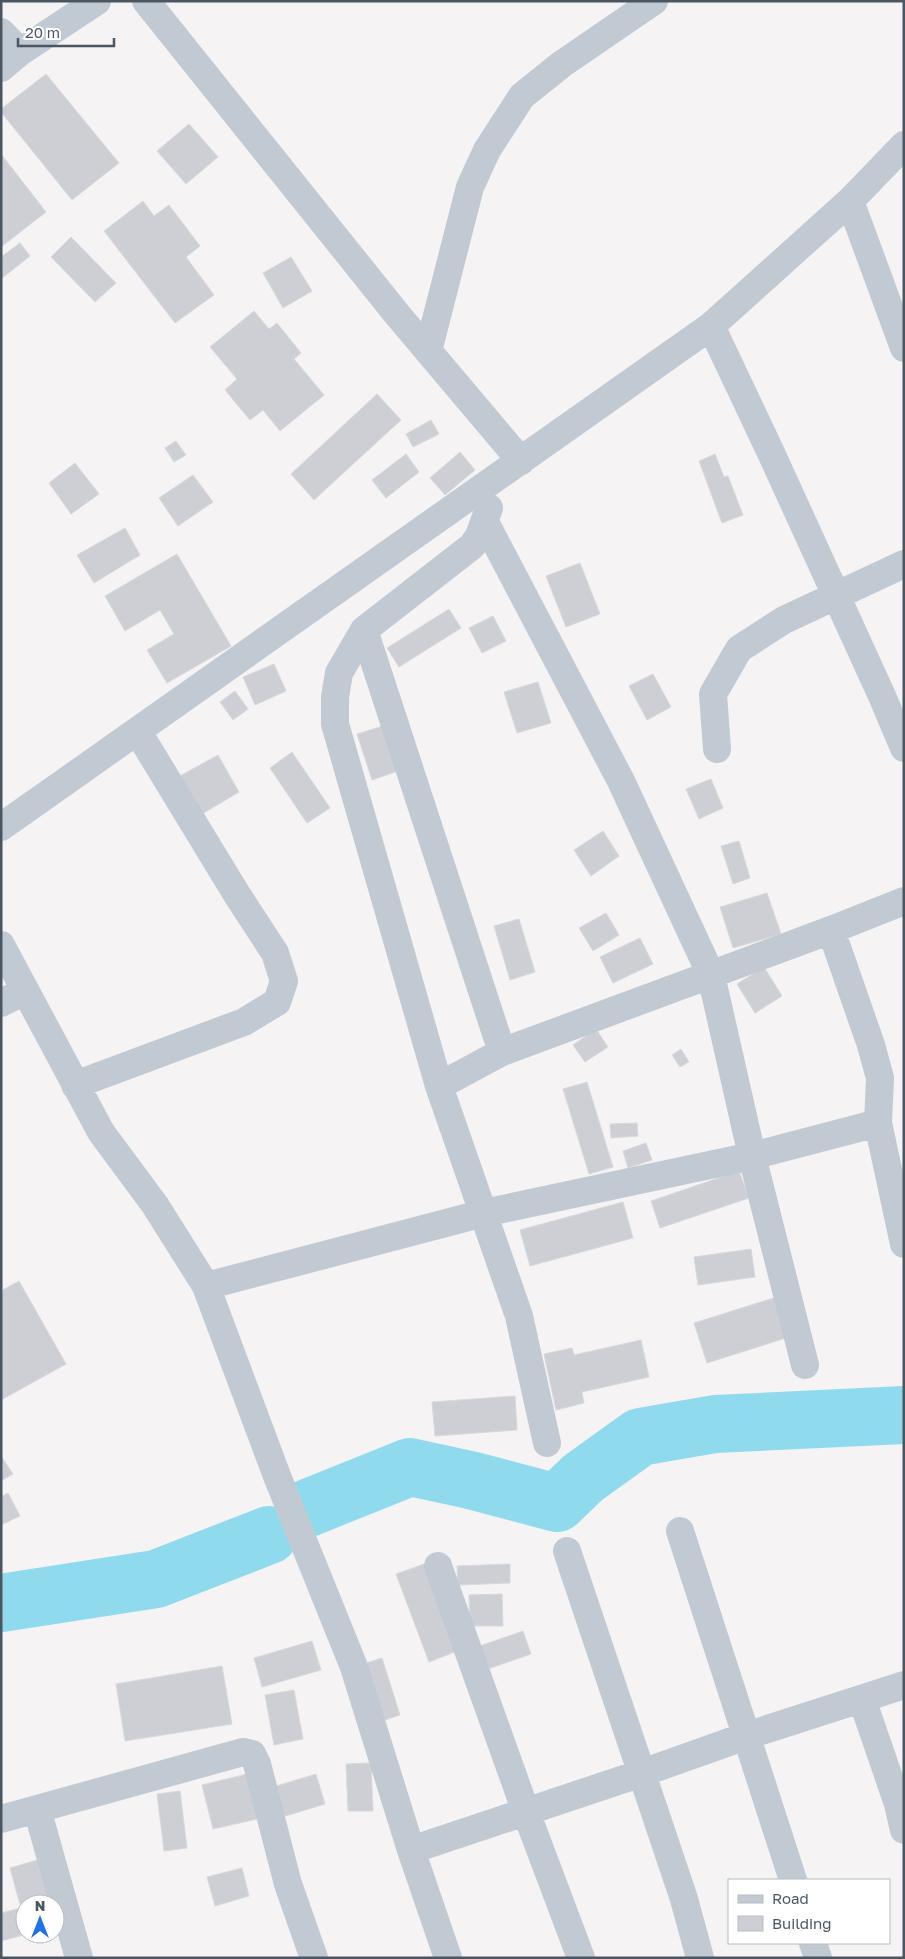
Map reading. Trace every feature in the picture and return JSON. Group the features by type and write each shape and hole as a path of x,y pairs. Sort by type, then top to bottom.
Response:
{"street":[{"path":"1,32 11,60 97,1"},
{"path":"146,1 428,351 522,461"},
{"path":"428,351 470,188 492,142 522,96 562,64 654,1"},
{"path":"1,827 711,326 850,201 904,145"},
{"path":"850,201 904,348"},
{"path":"711,326 772,455 904,748"},
{"path":"499,477 485,522 472,546 364,630 339,673 335,697 336,724 439,1086 519,1316 547,1443"},
{"path":"485,522 621,781 711,975 752,1156 805,1366"},
{"path":"717,749 713,694 739,649 784,620 904,564"},
{"path":"364,630 502,1052"},
{"path":"75,1085 244,1022 277,1002 284,982 275,953 138,732"},
{"path":"439,1086 502,1052 831,930 904,900"},
{"path":"831,930 871,1045 880,1078 878,1123 904,1244"},
{"path":"1,945 13,997 75,1085 101,1132 155,1205 206,1286 276,1476 354,1667 411,1850 448,1958"},
{"path":"206,1286 484,1213 752,1156 878,1123"},
{"path":"680,1531 793,1879"},
{"path":"567,1551 684,1899 700,1958"},
{"path":"438,1566 526,1812 581,1958"},
{"path":"411,1850 642,1773 746,1736 904,1685"},
{"path":"862,1699 898,1804 904,1830"},
{"path":"1,1818 243,1752 252,1754 257,1764 288,1884 314,1958"},
{"path":"37,1808 79,1958"},
{"path":"813,1944 818,1958"}],"building":[{"path":"46,74 119,163 72,200 1,112 1,109"},
{"path":"189,124 218,157 186,184 157,151"},
{"path":"1,154 46,212 1,247"},
{"path":"143,201 154,216 169,205 200,246 186,257 214,295 175,323 104,231"},
{"path":"71,237 116,283 95,302 51,257"},
{"path":"20,243 30,256 1,279 1,257"},
{"path":"291,257 312,291 283,308 263,273"},
{"path":"254,311 269,329 277,323 301,353 294,359 324,395 280,431 263,410 250,420 225,390 237,379 210,347"},
{"path":"377,394 401,420 314,500 291,474"},
{"path":"431,420 439,434 413,447 406,434"},
{"path":"176,441 186,455 174,462 165,448"},
{"path":"460,452 475,470 445,495 430,478"},
{"path":"406,454 419,472 386,498 372,480"},
{"path":"715,454 724,477 728,476 743,515 722,523 699,461"},
{"path":"75,463 99,494 71,514 49,483"},
{"path":"193,475 213,502 178,526 159,498"},
{"path":"125,528 140,555 94,583 77,555"},
{"path":"177,554 231,646 167,683 147,650 174,634 160,610 125,631 105,596"},
{"path":"580,563 600,614 566,627 546,576"},
{"path":"449,609 461,628 399,667 387,648"},
{"path":"493,616 506,641 482,653 469,628"},
{"path":"274,664 286,691 255,705 243,677"},
{"path":"653,674 671,707 647,720 629,686"},
{"path":"538,682 551,723 517,733 504,692"},
{"path":"235,691 248,709 233,720 220,702"},
{"path":"383,726 398,771 372,780 357,734"},
{"path":"292,752 330,808 307,823 270,768"},
{"path":"218,755 239,792 202,814 180,776"},
{"path":"711,779 723,808 699,819 686,789"},
{"path":"603,831 619,856 591,876 574,850"},
{"path":"739,841 750,878 733,884 721,846"},
{"path":"767,893 781,934 733,948 720,907"},
{"path":"606,913 619,935 593,951 579,928"},
{"path":"519,919 535,972 510,980 494,926"},
{"path":"640,938 653,964 613,983 600,957"},
{"path":"764,967 782,996 755,1013 737,984"},
{"path":"596,1029 608,1047 585,1062 573,1045"},
{"path":"681,1049 689,1062 680,1067 672,1055"},
{"path":"587,1082 613,1167 589,1174 563,1089"},
{"path":"637,1123 638,1136 611,1138 610,1124"},
{"path":"646,1143 652,1160 628,1168 623,1151"},
{"path":"739,1171 749,1198 660,1228 651,1201"},
{"path":"623,1202 633,1238 530,1266 520,1230"},
{"path":"751,1249 755,1277 698,1285 694,1257"},
{"path":"19,1281 66,1364 1,1400 1,1291"},
{"path":"777,1297 789,1337 707,1363 694,1323"},
{"path":"641,1340 649,1377 582,1392 584,1403 556,1410 544,1354 572,1348 574,1355"},
{"path":"515,1396 517,1430 435,1436 432,1402"},
{"path":"1,1456 13,1474 1,1481"},
{"path":"8,1493 20,1516 1,1525 1,1497"},
{"path":"424,1564 457,1651 429,1662 396,1574"},
{"path":"510,1564 510,1583 458,1585 457,1566"},
{"path":"502,1594 503,1626 470,1626 469,1595"},
{"path":"523,1631 531,1654 485,1670 477,1647"},
{"path":"312,1641 321,1670 262,1687 254,1658"},
{"path":"382,1658 400,1715 382,1721 363,1664"},
{"path":"222,1666 232,1724 125,1741 116,1684"},
{"path":"294,1690 303,1739 274,1745 265,1695"},
{"path":"371,1763 373,1811 348,1811 346,1764"},
{"path":"255,1772 266,1817 213,1829 202,1785"},
{"path":"316,1774 325,1804 282,1817 273,1787"},
{"path":"180,1791 187,1848 164,1851 157,1794"},
{"path":"44,1858 54,1894 17,1894 10,1868"},
{"path":"242,1868 249,1896 215,1906 207,1877"},
{"path":"15,1910 15,1937 1,1941 1,1913"}],"waterway":[{"path":"308,1508 410,1467 470,1480 557,1503 583,1478 640,1437 715,1424 904,1415"},
{"path":"1,1603 156,1579 269,1535"}]}
